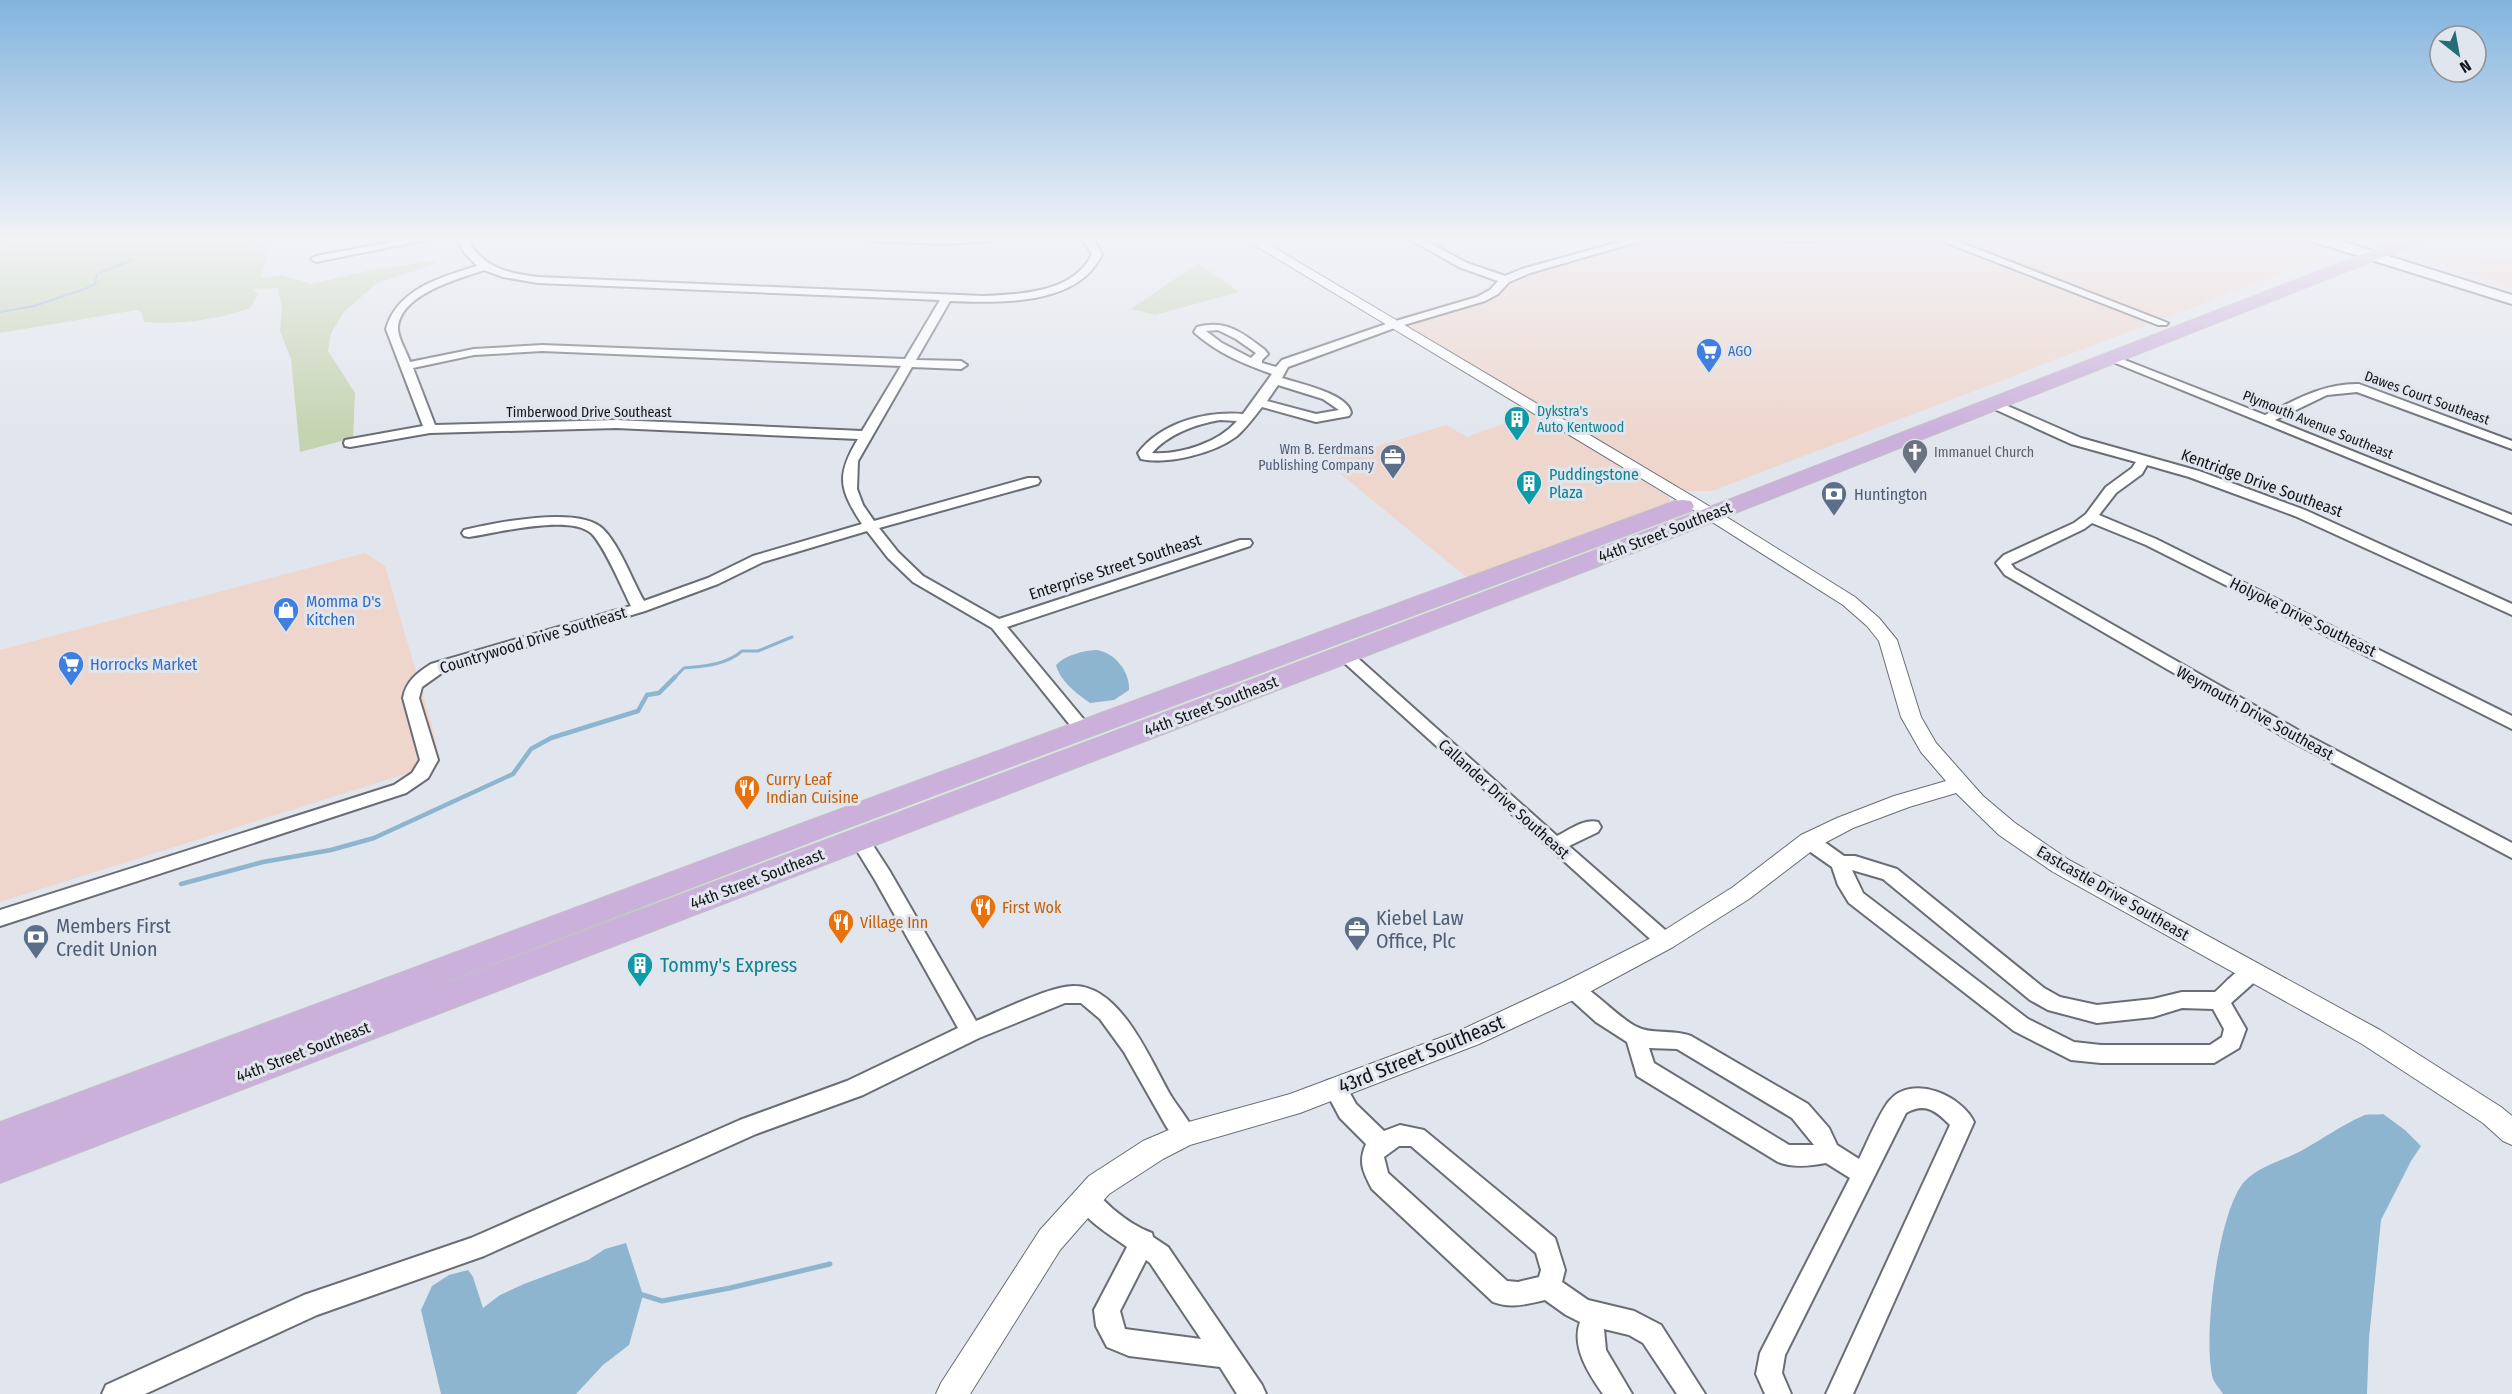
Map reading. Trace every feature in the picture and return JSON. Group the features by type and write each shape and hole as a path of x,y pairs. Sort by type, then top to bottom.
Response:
{"main road":[{"name":"44th Street Southeast","path":"1702,508 1855,459 1994,396 2232,303"},
{"name":"44th Street Southeast","path":"0,1138 860,841 1344,655 1459,600 1702,508 1890,427 2112,358 2162,330"},
{"path":"1855,459 1857,452 1892,440 1895,436 1890,427"},
{"name":"44th Street Southeast","path":"0,1167 339,1038 450,967 1417,606 1459,600"},
{"path":"1344,655 1343,645 1348,638 1417,606"},
{"path":"1054,766 1081,746 1084,731"},
{"path":"860,841 902,815 905,807 902,797"}],"street":[{"path":"405,303 395,315 392,329 430,429"},
{"path":"944,303 851,461 850,489 856,505 893,555 918,579 997,625 1084,731"},
{"name":"Eastcastle Drive Southeast","path":"1357,303 1702,508 1849,601 1873,622 1888,640 1911,717 1928,747 1960,785 2007,829 2061,866 2370,1037 2492,1115 2512,1133"},
{"path":"1246,418 1220,416 1196,422 1156,442 1145,453 1146,456 1161,458 1203,446 1227,436 1246,418 1260,403 1286,362 1303,354 1467,303"},
{"path":"2097,303 2162,330"},
{"path":"1257,365 1256,359 1262,354 1261,352 1234,332 1216,325 1200,329 1200,332 1246,363 1257,365 1276,376 1327,396 1345,409 1345,413 1316,418 1260,403"},
{"path":"407,366 474,352 542,348 961,365"},
{"name":"Plymouth Avenue Southeast","path":"2112,358 2512,520"},
{"name":"Dawes Court Southeast","path":"2265,420 2324,392 2349,386 2512,445"},
{"name":"Kentridge Drive Southeast","path":"1994,396 2076,441 2194,474 2300,513 2512,610"},
{"name":"Timberwood Drive Southeast","path":"350,443 430,429 616,424 865,435"},
{"path":"2091,517 2110,490 2137,471 2143,461"},
{"name":"Countrywood Drive Southeast","path":"0,918 400,789 427,770 429,760 411,698 411,689 420,678 437,668 640,608 704,584 758,559 1033,481"},
{"name":"Weymouth Drive Southeast","path":"2091,517 2079,526 2009,558 2003,566 2297,738 2512,851"},
{"name":"Holyoke Drive Southeast","path":"2091,517 2151,542 2512,723"},
{"path":"469,533 546,523 585,524 598,530 640,608"},
{"name":"Enterprise Street Southeast","path":"997,625 1245,543"},
{"name":"Callander Drive Southeast","path":"1344,655 1665,941"},
{"name":"43rd Street Southeast","path":"952,1394 1050,1239 1086,1199 1108,1179 1153,1150 1185,1135 1291,1105 1470,1037 1573,989 1665,941 1741,894 1809,841 1878,810 1960,785"},
{"path":"1555,845 1592,827"},
{"path":"860,841 882,875 971,1032"},
{"path":"1809,841 1840,863 1848,885 1856,898 2021,1025 2071,1051 2101,1054 2214,1054 2231,1042 2235,1029 2219,1001"},
{"path":"1840,863 1855,863 1890,874 2037,994 2055,1004 2097,1014 2153,1008 2182,1000 2219,1001 2252,972"},
{"path":"1573,989 1599,1013 1638,1038 1677,1039 1800,1112 1821,1135 1828,1152 1864,1174"},
{"path":"115,1394 313,1305 475,1248 748,1127 855,1088 971,1032 1063,995 1079,993 1093,999 1105,1010 1120,1030 1172,1120 1185,1135"},
{"path":"1638,1038 1637,1044 1645,1069 1786,1155 1810,1156 1828,1152"},
{"path":"1335,1088 1348,1111 1380,1143"},
{"path":"1778,1394 1769,1374 1773,1353 1898,1106 1908,1100 1926,1096 1940,1102 1963,1122 1839,1394"},
{"path":"1548,1287 1553,1262 1546,1246 1535,1236 1416,1137 1400,1135 1380,1143 1372,1160 1372,1168 1380,1181 1502,1293 1518,1294 1548,1287 1574,1306 1596,1315 1635,1322 1652,1334 1692,1394"},
{"path":"1086,1199 1107,1219 1143,1241 1160,1255 1253,1394"},
{"path":"1143,1241 1107,1310 1109,1326 1116,1338 1129,1343 1226,1355"},
{"path":"1596,1315 1589,1331 1591,1350 1619,1394"}],"shaded area":[{"path":"1446,303 2204,303 1712,491 1685,491 1394,318"},
{"path":"1533,412 1669,497 1670,505 1471,581 1326,462 1446,425 1467,437"},
{"path":"365,553 385,566 435,736 440,763 0,902 0,650"}],"green space":[{"path":"0,303 253,303 250,308 237,312 184,322 144,322 142,313 137,310 0,333"},
{"path":"281,303 354,303 344,312 331,333 328,351 355,393 353,438 300,452 291,359 280,331"},
{"path":"1140,303 1199,303 1155,315 1131,309"}],"water":[{"path":"1096,650 1109,654 1120,664 1127,676 1129,690 1114,700 1090,703 1065,682 1056,665 1074,654"},
{"path":"2383,1114 2405,1130 2421,1146 2381,1220 2369,1338 2367,1394 2223,1394 2213,1379 2210,1361 2211,1307 2220,1247 2235,1197 2250,1176 2264,1168 2301,1151 2358,1118 2365,1115"},
{"path":"626,1243 643,1295 629,1345 603,1365 576,1394 441,1394 421,1310 432,1286 449,1275 468,1270 473,1277 483,1308 500,1295 524,1284 588,1260 605,1249"}],"waterway":[{"path":"0,312 43,303"},
{"path":"181,884 263,862 331,850 374,838 513,774 531,749 551,738 638,711 647,695 659,693 684,668 722,662 742,651 758,651 792,637"},
{"path":"643,1295 662,1301 730,1288 830,1264"}],"place":[{"name":"AGO","path":"1709,374"},
{"name":"Dykstra's Auto Kentwood","path":"1517,442"},
{"name":"Immanuel Church","path":"1915,475"},
{"name":"Wm B. Eerdmans Publishing Company","path":"1393,480"},
{"name":"Puddingstone Plaza","path":"1529,506"},
{"name":"Huntington","path":"1834,517"},
{"name":"Momma D's Kitchen","path":"286,633"},
{"name":"Horrocks Market","path":"71,687"},
{"name":"Curry Leaf Indian Cuisine","path":"747,811"},
{"name":"First Wok","path":"983,930"},
{"name":"Village Inn","path":"841,945"},
{"name":"Kiebel Law Office, Plc","path":"1357,952"},
{"name":"Members First Credit Union","path":"36,960"},
{"name":"Tommy's Express","path":"640,988"}]}
